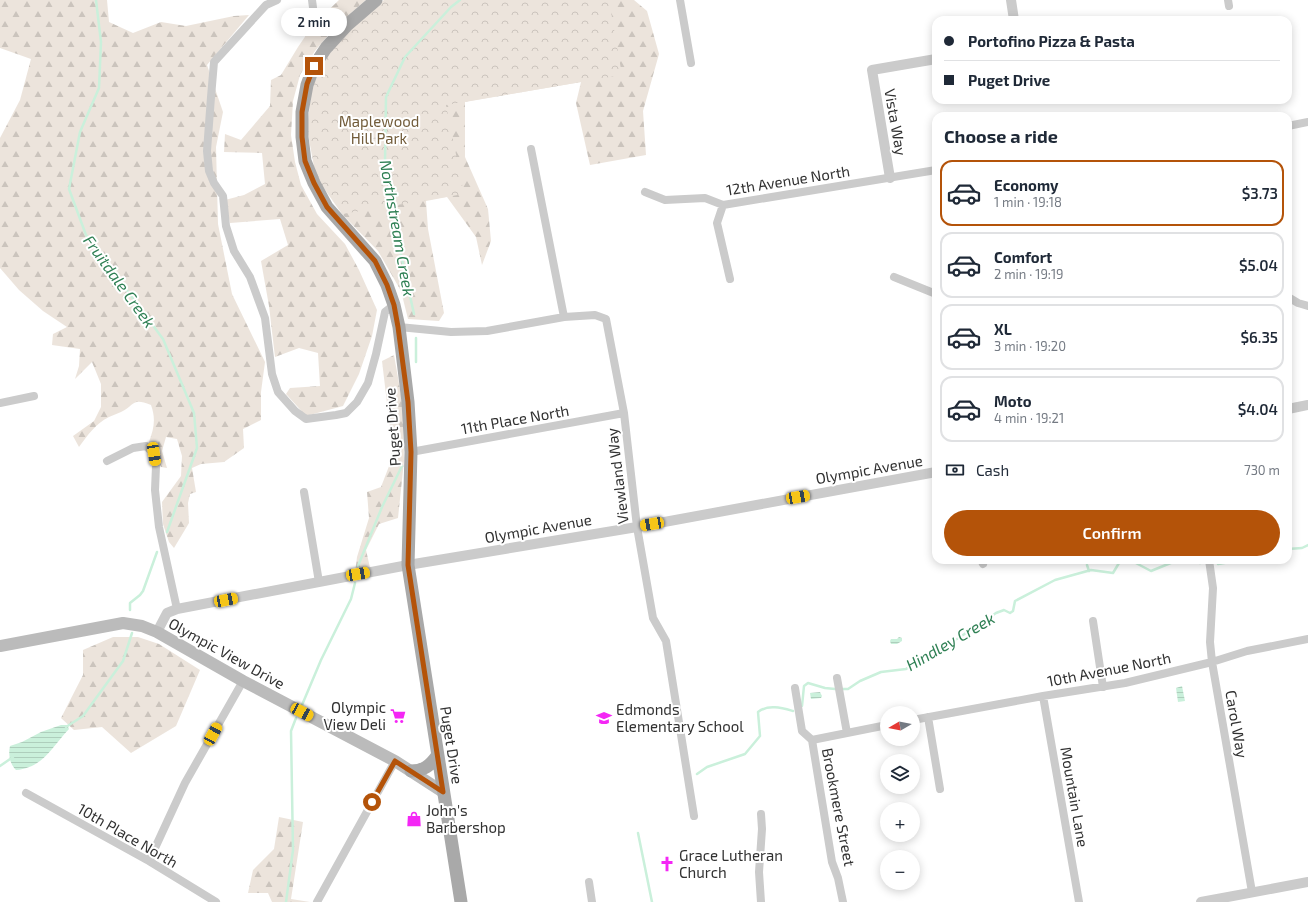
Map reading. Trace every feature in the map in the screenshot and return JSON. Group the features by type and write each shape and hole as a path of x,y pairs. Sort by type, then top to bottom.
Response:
{"main road":[{"name":"Puget Drive","path":"376,0 347,25 326,48 314,66 307,84 302,112 302,137 305,161 314,183 327,207 375,261 387,285 394,305 408,402 411,452 408,565 461,902"},
{"name":"Olympic View Drive","path":"0,646 124,623 142,626 157,632 243,681 395,761 443,792"},
{"path":"411,771 422,770 428,767 438,756"}],"street":[{"path":"276,0 266,6 214,62 210,97 207,151 209,172 214,183 223,196 226,226 234,251 250,277 266,318 272,374 278,392 295,411 306,419 336,415 346,413 357,402 368,383 385,312 394,305"},
{"path":"308,24 314,15 312,0"},
{"path":"680,0 691,63"},
{"path":"1011,0 1013,16"},
{"name":"Vista Way","path":"890,178 872,70 932,60"},
{"path":"1292,125 1308,122"},
{"path":"398,327 451,332 487,331 564,317 531,149"},
{"name":"12th Avenue North","path":"645,192 665,200 705,198 723,205 932,171"},
{"path":"723,205 717,223 730,279"},
{"path":"894,277 932,292"},
{"path":"1292,299 1308,306"},
{"name":"Viewland Way","path":"564,317 595,315 606,319 624,414 637,527 653,618 666,641 694,816"},
{"path":"0,403 34,396"},
{"path":"1292,408 1308,405"},
{"name":"11th Place North","path":"411,452 624,414"},
{"path":"107,461 133,448 146,446 154,454 156,466 155,490 159,527 177,609"},
{"name":"Olympic Avenue","path":"157,632 166,613 177,609 408,565 637,527 932,473"},
{"path":"304,492 319,582"},
{"name":"Carol Way","path":"1209,564 1212,588 1210,642 1212,662 1252,892"},
{"path":"1092,621 1103,687"},
{"name":"10th Avenue North","path":"920,719 1043,696 1125,684 1212,662 1246,651 1308,639"},
{"path":"837,678 847,733"},
{"path":"148,861 185,783 243,681"},
{"path":"795,688 802,731 812,740 880,726"},
{"name":"Mountain Lane","path":"1043,696 1079,902"},
{"path":"928,717 940,789"},
{"name":"Brookmere Street","path":"812,740 832,862 838,878 843,902"},
{"path":"317,902 395,761"},
{"name":"10th Place North","path":"26,793 148,861 216,902"},
{"path":"761,814 762,828 759,872 761,902"},
{"path":"589,882 592,902"},
{"path":"1201,902 1308,882"}],"green space":[{"path":"0,0 107,0 109,22 133,33 161,22 186,26 234,16 249,15 207,65 223,112 216,147 218,224 232,294 265,362 261,392 261,420 243,429 244,448 224,462 201,464 192,468 196,492 190,494 188,503 189,523 174,548 169,542 163,524 162,502 181,476 182,456 177,439 166,437 162,451 167,468 161,467 149,442 154,424 154,415 151,405 137,402 100,423 92,430 79,447 73,436 94,421 101,407 101,384 92,362 75,379 79,366 80,349 52,345 53,334 67,327 43,311 19,290 0,268 0,138 20,100 31,59 0,48"},
{"path":"339,0 366,0 335,27 315,51 300,75 293,101 291,135 295,162 301,185 317,214 345,244 359,270 377,310 372,336 359,374 343,406 306,416 286,394 290,388 320,386 318,353 299,348 275,357 269,306 261,261 288,245 280,219 230,223 225,200 244,195 265,184 262,153 224,152 225,134 241,140 270,106 271,80 281,75 313,25"},
{"name":"Maplewood Hill Park","path":"384,0 634,0 647,11 659,54 643,111 646,155 590,165 576,103 581,82 465,102 465,157 488,209 491,241 482,265 476,237 447,197 426,201 428,229 444,313 439,321 408,319 401,291 378,251 342,214"},
{"name":"Maplewood Hill Park","path":"384,0 609,0 622,75 446,105 464,194 342,214 316,177 307,129 312,87 328,55 353,26"},
{"path":"394,355 403,406 404,461 398,518 379,524 366,550 371,572 355,573 357,557 369,518 367,492 381,487 391,461 391,437 382,361"},
{"path":"113,637 138,637 159,644 200,670 176,726 131,753 102,727 74,730 61,718 83,675 83,650"},
{"path":"279,817 303,822 291,899 310,902 272,902 268,893 248,893 253,870 274,849"}],"shaded area":[{"path":"899,637 902,638 902,641 897,644 891,644 891,639 897,639"},
{"path":"1182,686 1185,701 1178,702 1176,688"},
{"path":"820,692 822,696 821,698 811,699 810,693"},
{"path":"61,725 67,725 69,729 46,756 33,765 16,770 10,759 10,746"}],"waterway":[{"name":"Fruitdale Creek","path":"96,0 101,42 99,88 80,132 69,189 86,235 163,339 194,413 197,448 167,532"},
{"name":"Northstream Creek","path":"414,314 396,232 385,163 386,97 405,57 451,7 460,0"},
{"name":"Northstream Creek","path":"416,338 416,362"},
{"name":"Northstream Creek","path":"358,566 382,507 402,466"},
{"name":"Hindley Creek","path":"1292,549 1302,548 1308,545"},
{"name":"Fruitdale Creek","path":"130,610 130,603 143,591 157,552"},
{"name":"Hindley Creek","path":"843,689 848,689 860,681 881,672 906,669 927,654 957,639 996,613 1004,610 1010,613 1013,611 1015,601 1055,580 1091,570 1113,573 1118,564"},
{"name":"Hindley Creek","path":"1138,564 1151,571 1168,564"},
{"name":"Hindley Creek","path":"1087,565 1089,571"},
{"name":"Northstream Creek","path":"302,705 321,660 351,599 355,583"},
{"name":"Fruitdale Creek","path":"66,727 83,716 123,661 132,633"},
{"name":"Hindley Creek","path":"802,706 804,686 808,683 835,689"},
{"path":"697,774 707,767 745,754 760,736 758,712 771,707 793,711"},
{"name":"Northstream Creek","path":"286,902 293,850 291,731 296,718"},
{"name":"Fruitdale Creek","path":"0,766 13,757"},
{"path":"638,833 652,902"}],"place":[{"name":"Olympic View Deli","path":"398,716"},
{"name":"Edmonds Elementary School","path":"604,718"},
{"name":"John's Barbershop","path":"414,819"},
{"name":"Grace Lutheran Church","path":"667,864"}],"route":[{"path":"314,66 307,84 302,112 302,137 305,161 314,183 327,207 375,261 387,285 394,305 398,327 408,402 411,452 408,565 443,792 395,761 372,802"}]}
